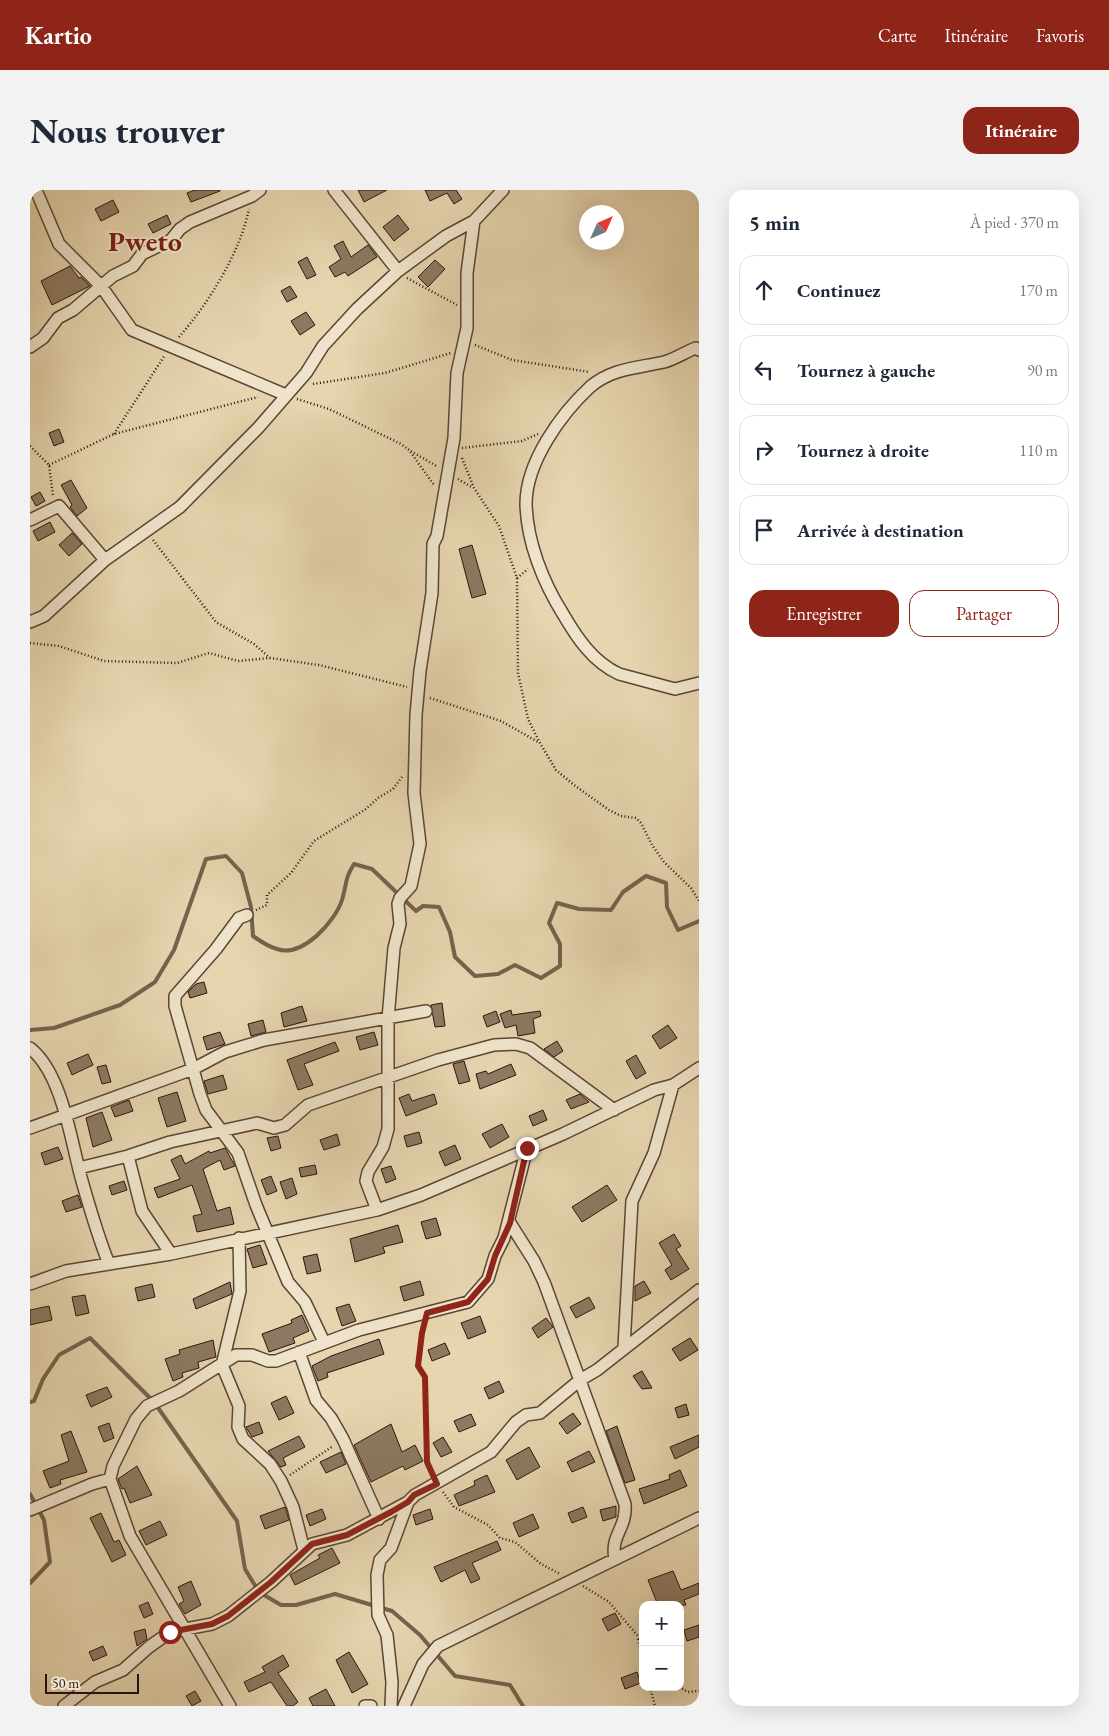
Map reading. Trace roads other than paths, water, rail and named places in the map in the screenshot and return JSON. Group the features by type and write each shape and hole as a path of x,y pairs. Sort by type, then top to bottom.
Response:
{"street":[{"path":"36,190 59,244 70,258 101,286 132,330 286,395"},
{"path":"334,190 398,270"},
{"path":"30,622 44,616 105,560 147,532 195,493 259,427 306,373 322,346 339,327 398,270 446,236 474,221 503,190"},
{"path":"30,347 43,338 58,318 73,310 113,276 133,266 142,254 174,238 184,226 256,193"},
{"path":"377,1210 366,1181 368,1172 383,1146 388,1129 388,1019 394,948 400,924 398,904 400,898 411,886 420,844 414,769 417,694 432,594 433,544 437,536 442,496 454,438 457,373 467,328 467,274 474,221"},
{"path":"699,350 696,348 666,361 626,369 609,375 589,388 553,428 539,456 526,502 539,566 552,597 584,646 611,670 675,689 699,683"},
{"path":"30,520 59,506 105,560"},
{"path":"252,912 239,918 216,949 175,996 175,1006 206,1110 220,1132 238,1153 256,1205 288,1282 305,1302 324,1342"},
{"path":"30,1128 193,1069 225,1052 264,1040 388,1019 396,1014 426,1010"},
{"path":"79,1168 128,1156 170,1142 257,1123 274,1128 285,1125 308,1105 438,1060 494,1046 516,1044 530,1048 614,1110"},
{"path":"30,1048 45,1065 66,1116 99,1241 109,1264"},
{"path":"30,1284 66,1272 170,1254 377,1210 421,1195 563,1134 654,1090 673,1085 699,1068"},
{"path":"624,1348 632,1201 654,1153 673,1085"},
{"path":"230,1706 130,1536 110,1479 113,1466 139,1414 154,1402 179,1391 236,1355 252,1355 268,1361 276,1361 359,1330 468,1302 475,1296 491,1272 495,1256 510,1223 527,1148"},
{"path":"128,1156 142,1211 170,1254"},
{"path":"510,1223 544,1282 625,1504 626,1518 613,1546 615,1559"},
{"path":"239,1238 240,1291 222,1365 239,1406 238,1427 243,1439 270,1464 281,1481 294,1507 304,1550"},
{"path":"64,1706 95,1682 123,1670 149,1647 170,1632 212,1624 228,1616 271,1582 312,1544 347,1535 379,1519 408,1502 414,1495 437,1484 491,1452 516,1422 526,1416 540,1413 580,1380 597,1370 699,1290"},
{"path":"299,1352 316,1400 331,1418 343,1439 379,1519"},
{"path":"30,1510 92,1484 110,1479"},
{"path":"391,1706 392,1682 387,1635 378,1615 377,1607 379,1597 378,1564 391,1548 408,1502"},
{"path":"404,1706 423,1664 438,1646 699,1518"},
{"path":"365,1706 371,1706"}],"waterway":[{"path":"30,1030 54,1028 120,1005 155,982 174,950 206,859 226,856 242,873 251,907 253,936 271,947 287,950 307,943 325,928 338,909 347,878 354,864 372,869 416,911 423,906 439,907 450,932 455,957 475,976 498,974 515,965 541,978 560,966 560,944 549,923 557,903 579,909 611,910 623,892 646,876 666,883 667,907 678,930 699,921"},
{"path":"30,1402 34,1401 43,1379 59,1355 90,1338 154,1402 237,1521 245,1569 259,1592 281,1605 296,1605 335,1594 392,1611 420,1635 455,1676 510,1685 523,1706"},
{"path":"30,1494 44,1520 50,1562 30,1583"}],"district":[{"name":"Pweto","path":"145,241"}]}
